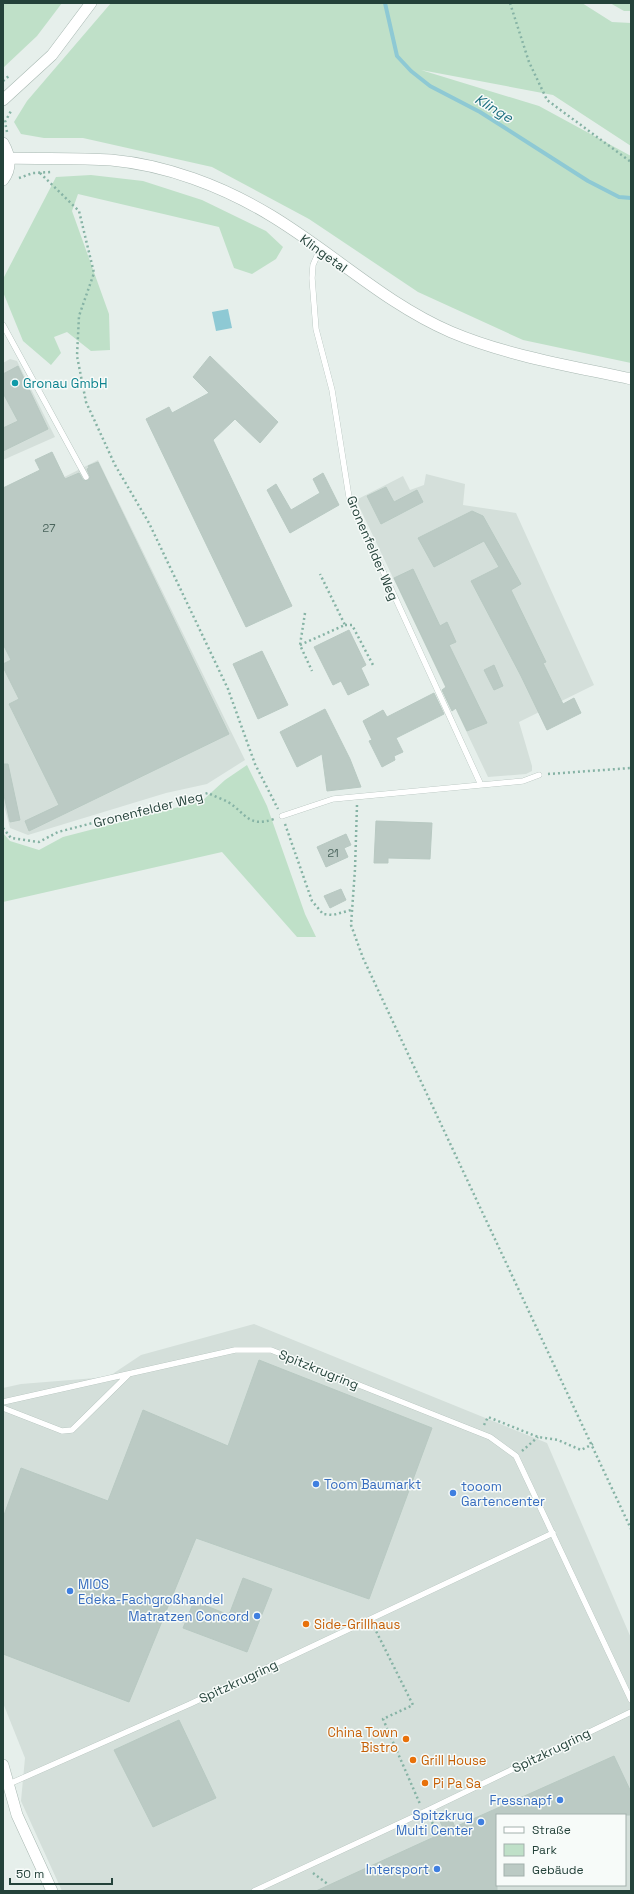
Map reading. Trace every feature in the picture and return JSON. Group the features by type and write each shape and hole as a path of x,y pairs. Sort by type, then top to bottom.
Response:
{"street":[{"path":"3,100 52,54 91,3"},
{"path":"3,143 9,158 9,167 3,180"},
{"name":"Klingetal","path":"9,158 112,160 166,170 232,194 270,215 320,249 366,284 404,307 451,332 502,350 631,379"},
{"path":"3,1765 18,1815 52,1891"}],"lane":[{"name":"Gronenfelder Weg","path":"320,249 313,265 312,278 316,329 332,390 349,497 481,785"},
{"path":"3,325 86,477"},
{"path":"282,816 332,799 481,785 523,780 539,775"},
{"name":"Spitzkrugring","path":"3,1402 235,1350 271,1350 490,1437 516,1456 631,1700"},
{"path":"3,1408 62,1431 72,1430 129,1374"},
{"name":"Spitzkrugring","path":"9,1784 190,1704 553,1533"},
{"name":"Spitzkrugring","path":"254,1891 304,1866 424,1812 631,1712"}],"path":[{"path":"510,3 529,62 547,100 631,162"},
{"path":"40,173 79,211 94,273 79,316 77,356 86,402 115,465 149,522 228,689 255,764 282,816 312,901 323,914 333,915 351,910"},
{"path":"320,574 345,625"},
{"path":"305,613 300,645 312,671"},
{"path":"300,645 345,625 352,624 373,665"},
{"path":"539,775 631,768"},
{"name":"Gronenfelder Weg","path":"3,828 12,838 39,842 58,832 208,793 228,802 250,820 264,822 282,816"},
{"path":"357,797 355,868 351,925 363,958 593,1444 631,1528"},
{"path":"479,1433 488,1417 538,1437 558,1440 581,1450 593,1444"},
{"path":"516,1456 538,1437"},
{"path":"370,1619 413,1705 383,1719 424,1812 440,1834"},
{"path":"304,1866 329,1885"}],"shaded area":[{"name":"Gronau GmbH","path":"10,359 17,361 55,437 3,460 3,363"},
{"path":"98,460 245,760 207,784 166,793 28,835 10,828 3,802 3,508"},
{"path":"426,474 465,484 463,505 516,513 594,685 519,722 532,766 532,771 526,774 488,777 356,500 403,476 410,490 424,485"},
{"path":"254,1324 547,1443 631,1638 631,1891 62,1891 21,1801 25,1758 3,1703 3,1388 21,1384 108,1377 141,1355"}],"green space":[{"path":"3,3 62,3 37,36 3,68"},
{"path":"111,3 582,3 612,22 631,23 631,146 553,95 421,70 539,106 631,156 631,363 523,340 418,292 309,219 212,167 83,138 44,138 21,134 14,122 27,101"},
{"path":"610,3 631,3 631,11 624,11"},
{"path":"91,175 143,181 202,200 266,231 283,247 276,259 252,274 234,268 219,227 78,194 72,211 109,314 110,350 91,351 67,332 54,337 61,353 51,365 23,341 3,292 3,279 56,177"},
{"path":"247,765 267,806 305,914 316,937 297,937 222,852 3,902 3,833 10,841 39,850 63,837 202,801 225,780"}],"water":[{"path":"228,309 232,328 216,331 212,312"}],"building":[{"path":"210,356 278,422 260,443 235,419 213,440 292,606 246,627 146,419 169,407 172,413 209,393 193,377"},
{"name":"Gronau GmbH","path":"18,366 48,429 3,451 3,428 18,421 3,393 3,374"},
{"path":"52,452 65,479 79,473 83,480 88,480 90,477 87,469 89,468 88,466 98,462 229,734 29,831 25,821 59,805 9,704 19,699 3,667 3,664 11,660 3,644 3,488 40,470 35,460"},
{"path":"323,473 339,505 290,533 267,490 276,484 291,510 320,493 313,479"},
{"path":"386,487 394,502 417,490 423,502 381,524 367,496"},
{"path":"472,511 483,516 521,584 511,590 546,662 543,663 563,704 574,698 581,713 547,730 521,676 471,581 499,567 484,541 434,567 418,538"},
{"path":"413,569 440,626 447,622 456,642 449,645 487,723 467,731 456,708 452,711 442,690 446,687 394,578"},
{"path":"349,630 366,665 361,668 369,685 348,695 341,681 333,685 314,647"},
{"path":"262,651 288,705 258,719 233,664"},
{"path":"494,665 503,686 494,690 484,670"},
{"path":"434,693 444,714 396,738 403,752 394,756 395,760 382,767 369,741 372,740 363,721 383,710 387,717"},
{"path":"325,709 350,759 361,787 327,791 322,754 297,767 280,732"},
{"path":"3,764 8,764 20,820 10,822 3,791"},
{"path":"376,821 432,823 430,859 388,858 388,863 374,863"},
{"path":"346,834 351,845 344,848 348,857 326,867 317,847"},
{"path":"341,889 346,900 330,908 324,896"},
{"path":"259,1360 432,1428 369,1599 196,1538 129,1702 3,1654 3,1518 21,1468 108,1501 143,1410 228,1446"},
{"path":"243,1578 272,1589 247,1652 183,1628 194,1601 229,1615"},
{"path":"179,1720 216,1798 153,1827 114,1750"},
{"name":"Spitzkrug Multi Center","path":"614,1756 631,1792 631,1815 496,1814 497,1891 316,1891 445,1832 437,1815 447,1810 455,1827"}],"waterway":[{"name":"Klinge","path":"385,3 397,56 411,71 430,86 480,112 588,181 619,197 631,198"}],"place":[{"name":"Gronau GmbH","path":"15,383"},
{"name":"Toom Baumarkt","path":"316,1484"},
{"name":"tooom Gartencenter","path":"453,1493"},
{"name":"MIOS Edeka-Fachgroßhandel","path":"70,1591"},
{"name":"Matratzen Concord","path":"257,1616"},
{"name":"Side-Grillhaus","path":"306,1624"},
{"name":"China Town Bistro","path":"406,1739"},
{"name":"Grill House","path":"413,1760"},
{"name":"Pi Pa Sa","path":"425,1783"},
{"name":"Fressnapf","path":"560,1800"},
{"name":"Spitzkrug Multi Center","path":"481,1822"},
{"name":"Intersport","path":"437,1869"}]}
